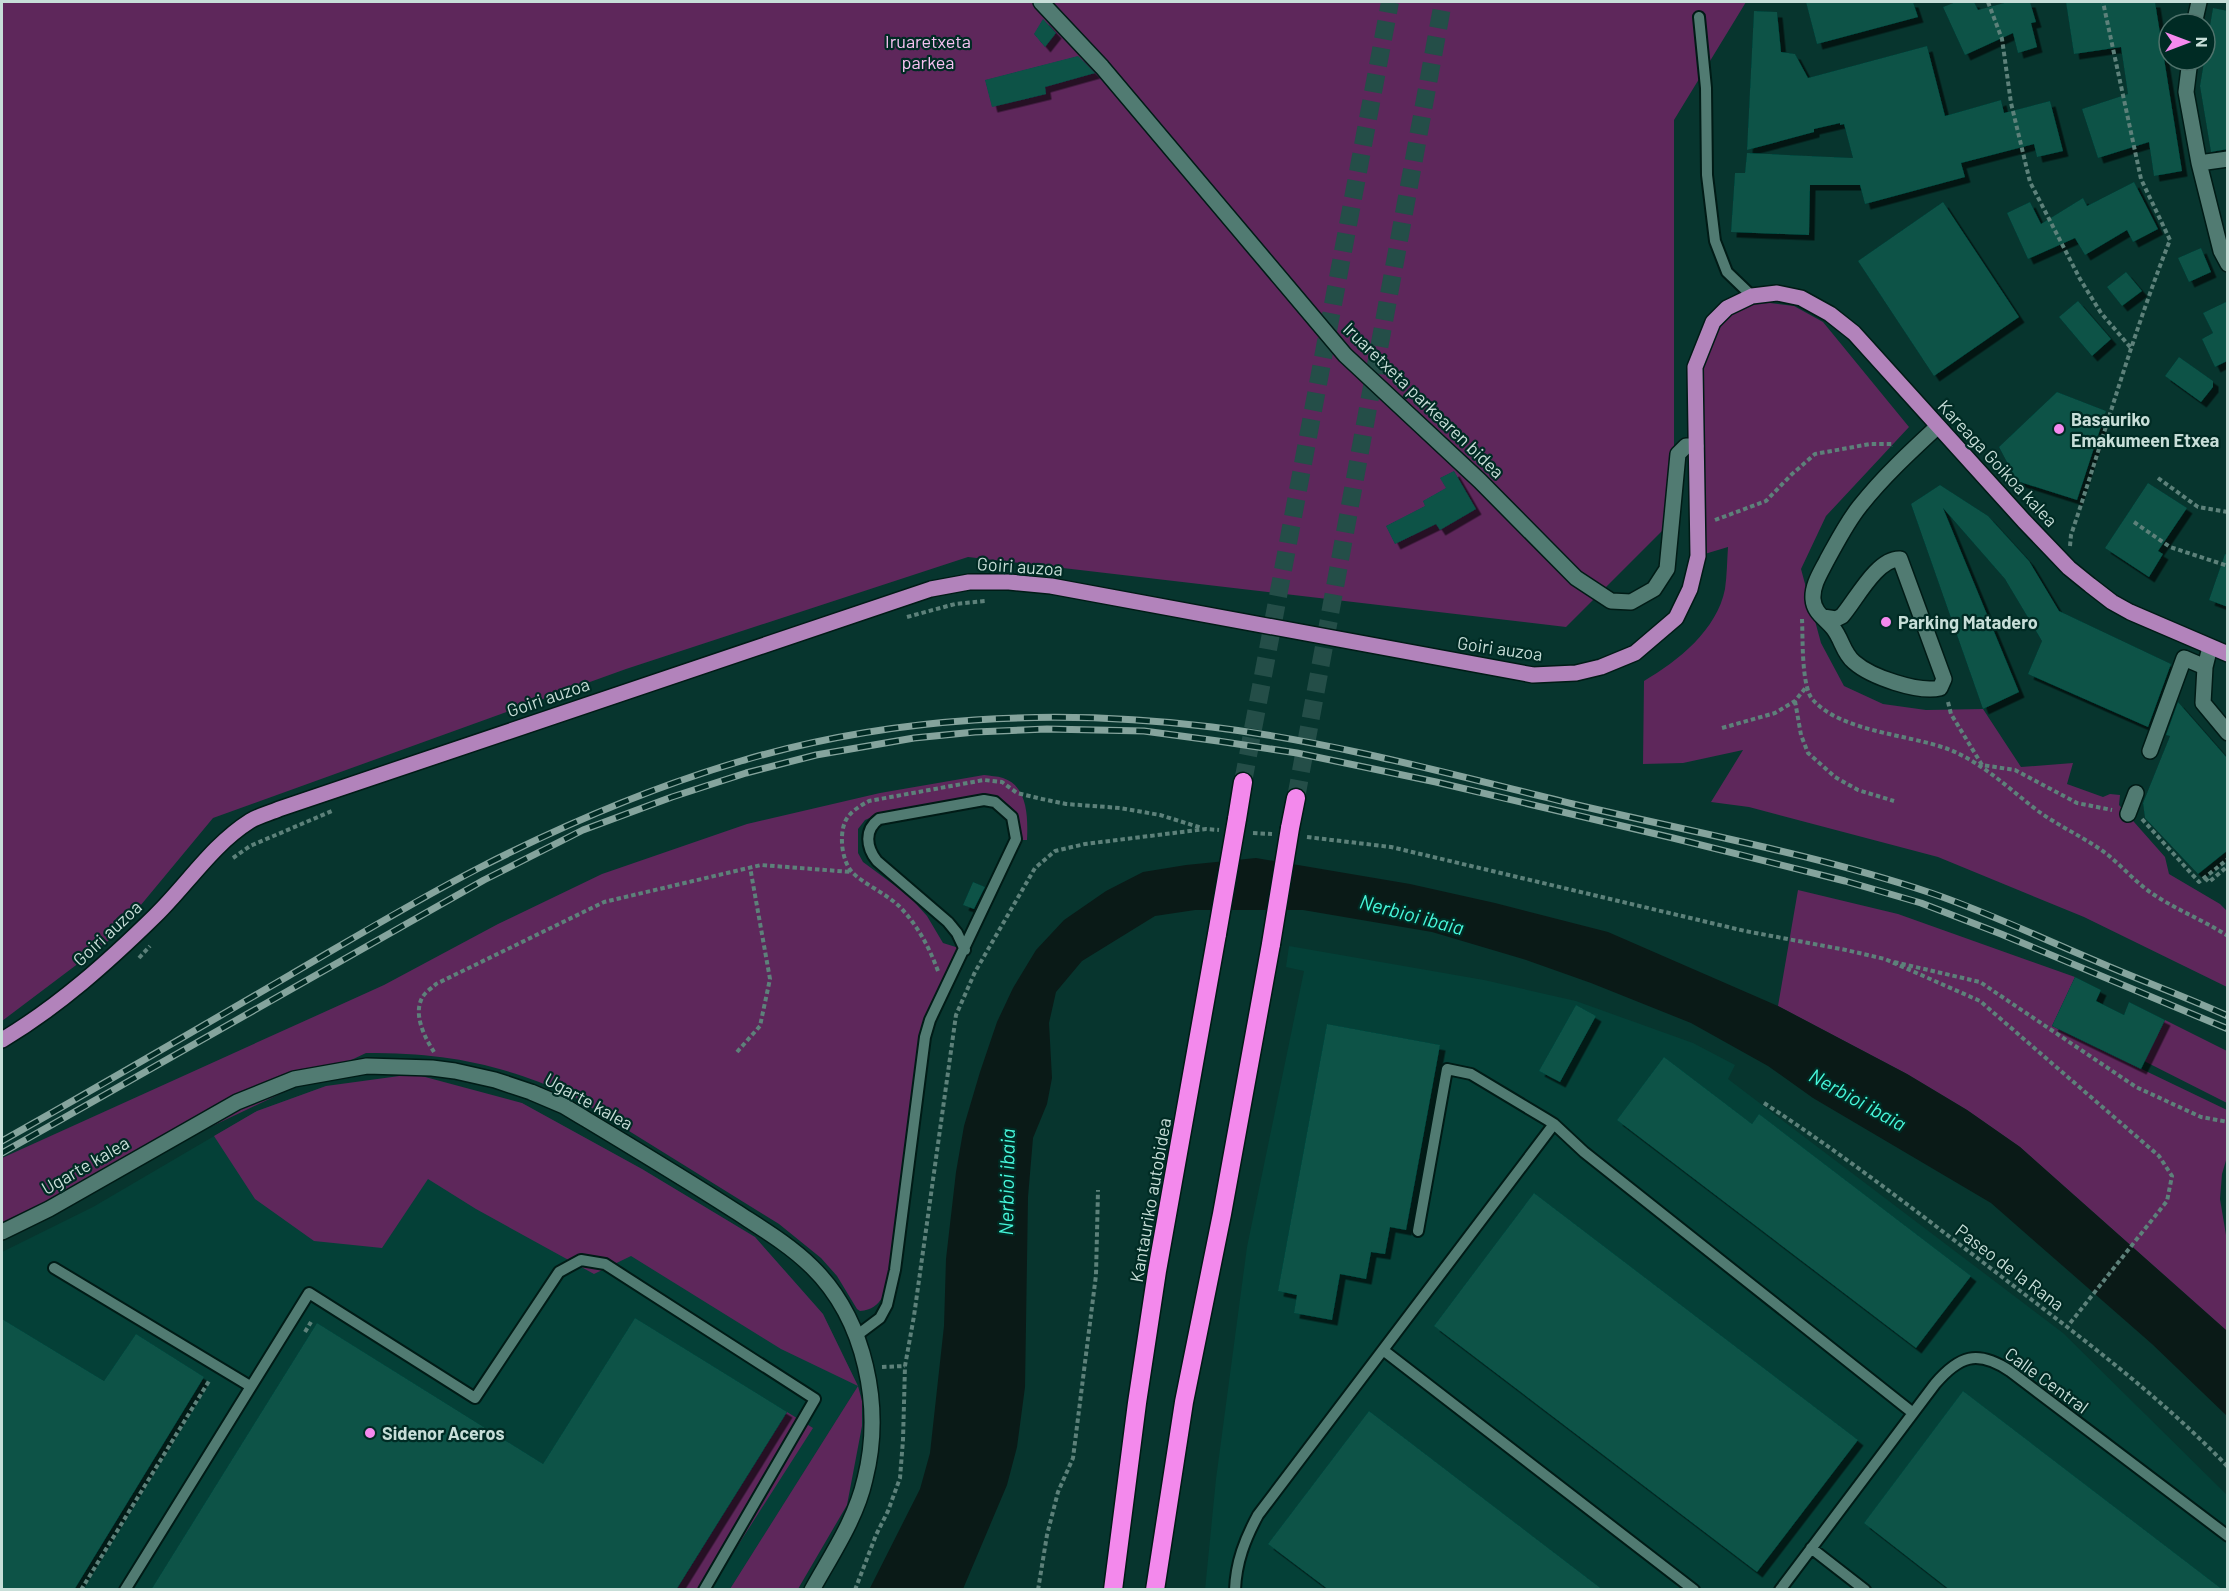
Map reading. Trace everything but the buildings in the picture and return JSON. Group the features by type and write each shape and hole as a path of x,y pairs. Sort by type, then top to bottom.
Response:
{"highway":[{"name":"Kantauriko autobidea","path":"1113,1590 1137,1402 1157,1272 1243,782"},
{"path":"1155,1590 1184,1402 1222,1214 1296,798"}],"main road":[{"name":"Kareaga Goikoa kalea","path":"1752,296 1777,293 1801,298 1830,314 1854,333 1937,427 2069,568 2112,602 2130,612 2228,654"},
{"name":"Goiri auzoa","path":"2,1040 60,1002 101,967 157,914 225,839 251,820 931,589 969,582 1009,582 1051,586 1533,675 1576,673 1601,667 1635,653 1676,618 1690,589 1698,556 1695,367 1713,322 1727,308 1752,296"}],"street":[{"name":"Iruaretxeta parkearen bidea","path":"1041,2 1102,67 1345,355 1480,481 1576,578 1611,601 1631,602 1654,589 1667,569 1678,454 1686,446 1696,446"},
{"path":"2188,72 2186,92 2199,163 2221,251 2228,264"},
{"path":"2199,163 2228,159"},
{"path":"1823,617 1836,619 1842,616 1869,578 1892,560 1900,559 1944,680 1943,684 1940,688 1934,689 1904,685 1857,665 1849,657 1840,638 1814,607 1813,593 1822,569 1859,507 1896,466 1937,427"},
{"path":"2210,647 2205,666 2203,703 2228,732"},
{"path":"2150,751 2184,658 2205,666"},
{"path":"2128,814 2136,793"},
{"name":"Ugarte kalea","path":"2,1232 49,1209 237,1102 294,1078 367,1066 413,1066 455,1071 495,1080 564,1106 771,1235 812,1267 838,1301 856,1336 867,1368 871,1390 870,1455 865,1481 847,1530 812,1590"}],"lane":[{"path":"1699,17 1706,87 1707,175 1715,240 1727,272 1752,296"},
{"path":"856,1336 880,1318 887,1305 900,1235 925,1037 930,1020 965,950 1016,839 1012,817 994,802 984,800 879,819 872,825 869,832 870,852 877,861 948,922 957,933 965,950"},
{"path":"1418,1231 1447,1069 1471,1074 1554,1124 1584,1152 1913,1413"},
{"path":"1235,1590 1238,1565 1245,1539 1258,1515 1554,1124"},
{"path":"125,1590 249,1386 309,1293 475,1398 559,1272 581,1260 605,1264 815,1399 704,1590"},
{"path":"54,1268 249,1386"},
{"path":"1383,1350 1694,1590"},
{"name":"Calle Central","path":"1780,1590 1945,1372 1956,1362 1969,1359 1984,1358 1998,1362 2228,1536"},
{"path":"1811,1548 1865,1590"}],"path":[{"path":"1988,2 2002,39 2011,103 2030,182 2080,279 2101,314 2131,348"},
{"path":"2069,568 2071,535 2131,348 2170,240 2141,179 2103,2"},
{"path":"1715,519 1747,510 1766,501 1815,454 1870,444 1892,444 1888,454"},
{"path":"2158,478 2198,507 2228,512"},
{"path":"2134,522 2170,547 2228,566"},
{"path":"896,620 955,604 986,600"},
{"path":"1801,610 1804,671 1807,685 1810,697 1826,712 1855,725 1906,736 1948,749 1982,765 2039,812 2106,853 2155,896 2228,936"},
{"path":"1943,684 1951,714 1982,765"},
{"path":"1722,728 1775,713 1795,701 1807,685"},
{"path":"1795,701 1801,735 1808,753 1836,777 1851,786 1894,801"},
{"path":"1982,765 2015,770 2077,803 2142,819 2199,882 2228,859"},
{"path":"963,999 945,989 930,950 915,925 899,906 852,872 844,858 842,840 844,823 856,808 881,797 984,780 1002,782 1017,793 1042,799 1160,815 1206,829"},
{"path":"228,862 250,846 333,811"},
{"path":"855,1590 900,1478 905,1366 956,1015 975,972 1035,868 1055,851 1085,844 1206,829 1236,827 1289,833 1391,847 1745,931 1885,959 1980,982 2136,1087 2201,1117 2228,1122"},
{"path":"434,1052 423,1036 419,1008 423,996 436,984 604,902 761,865 852,872"},
{"path":"2205,878 2209,882 2228,866"},
{"path":"737,1052 760,1026 770,979 750,867"},
{"path":"131,964 153,944"},
{"path":"1885,959 1980,1001 2159,1156 2172,1176 2168,1201 2067,1327"},
{"name":"Paseo de la Rana","path":"1764,1103 1831,1147 2067,1327 2157,1400 2201,1439 2228,1467"},
{"path":"1038,1590 1047,1536 1058,1492 1073,1458 1096,1275 1098,1190"},
{"path":"867,1368 905,1366"},
{"path":"81,1590 209,1381"}],"shaded area":[{"path":"1289,946 1484,980 1576,1001 1693,1043 1735,1065 1728,1079 2063,1333 2227,1495 2227,1589 1205,1590 1216,1479 1247,1247 1304,971 1286,967"},
{"path":"326,1086 522,1103 642,1169 755,1237 823,1314 858,1386 730,1589 2,1590 2,1252 93,1207 257,1111"}],"green space":[{"name":"Iruaretxeta parkea","path":"2,2 1746,2 1674,120 1674,519 1566,627 968,557 626,669 213,818 116,935 2,1021"},
{"path":"1762,302 1794,306 1823,322 1909,427 1826,516 1801,569 1821,643 1844,686 1883,704 1926,710 1983,709 2021,767 2073,763 2067,784 2103,797 2110,794 2120,795 2119,805 2165,857 2169,874 2220,904 2227,911 2227,987 2084,917 1938,857 1749,807 1711,802 1743,750 1683,763 1643,764 1644,681 1670,664 1705,631 1721,604 1725,589 1728,547 1698,556 1696,376 1713,335 1737,308"},
{"path":"984,775 1003,778 1011,782 1022,795 1027,822 1027,840 1022,840 1016,815 1008,804 984,795 884,812 865,820 858,829 858,853 863,862 909,896 927,916 943,943 959,948 925,1017 919,1036 888,1280 884,1295 875,1306 869,1309 860,1311 857,1309 837,1276 821,1258 779,1224 571,1095 495,1068 421,1055 366,1053 2,1226 2,1158 384,985 498,924 602,874 747,824 880,793"},
{"path":"1798,890 1898,914 2075,977 2052,1026 2227,1110 2227,1157 2222,1174 2220,1199 2227,1241 2227,1331 2020,1147 1967,1110 1907,1074 1778,1006"},
{"path":"2165,1020 2227,1051 2227,1103 2144,1061"},
{"path":"414,1074 522,1103 642,1169 755,1237 823,1314 858,1386 781,1349 631,1256 594,1274 476,1209 428,1179 382,1248 314,1241 255,1199 214,1136 257,1111 326,1086"},
{"path":"858,1386 862,1401 862,1426 847,1505 798,1589 730,1589"},
{"path":"787,1412 813,1428 710,1589 676,1590"}],"water":[{"name":"Nerbioi ibaia","path":"1256,858 1410,884 1608,932 1778,1006 1907,1074 1967,1110 2020,1147 2227,1331 2227,1416 2152,1344 1991,1203 1813,1098 1768,1066 1691,1023 1523,959 1432,932 1303,910 1195,910 1155,916 1082,961 1056,992 1049,1023 1052,1078 1047,1104 1033,1138 1028,1197 1025,1387 1017,1447 1007,1485 963,1589 869,1590 920,1489 930,1453 944,1326 946,1259 964,1126 997,1022 1013,988 1036,950 1064,920 1106,891 1143,872"}],"tunnel":[{"path":"1243,782 1390,2"},
{"path":"1296,798 1443,2"}],"railway":[{"path":"2,1141 430,894 573,823 673,783 798,746 915,725 975,720 1094,718 1153,721 1258,733 1394,760 1573,804 1753,844 1887,879 1952,900 2228,1016"},
{"path":"2,1153 484,880 583,830 746,773 816,755 914,738 975,732 1047,729 1144,731 1218,741 1297,753 1436,782 1673,838 1845,881 1921,903 2228,1029"}],"place":[{"name":"Basauriko Emakumeen Etxea","path":"2059,429"},
{"name":"Parking Matadero","path":"1886,622"},
{"name":"Sidenor Aceros","path":"370,1433"}]}
